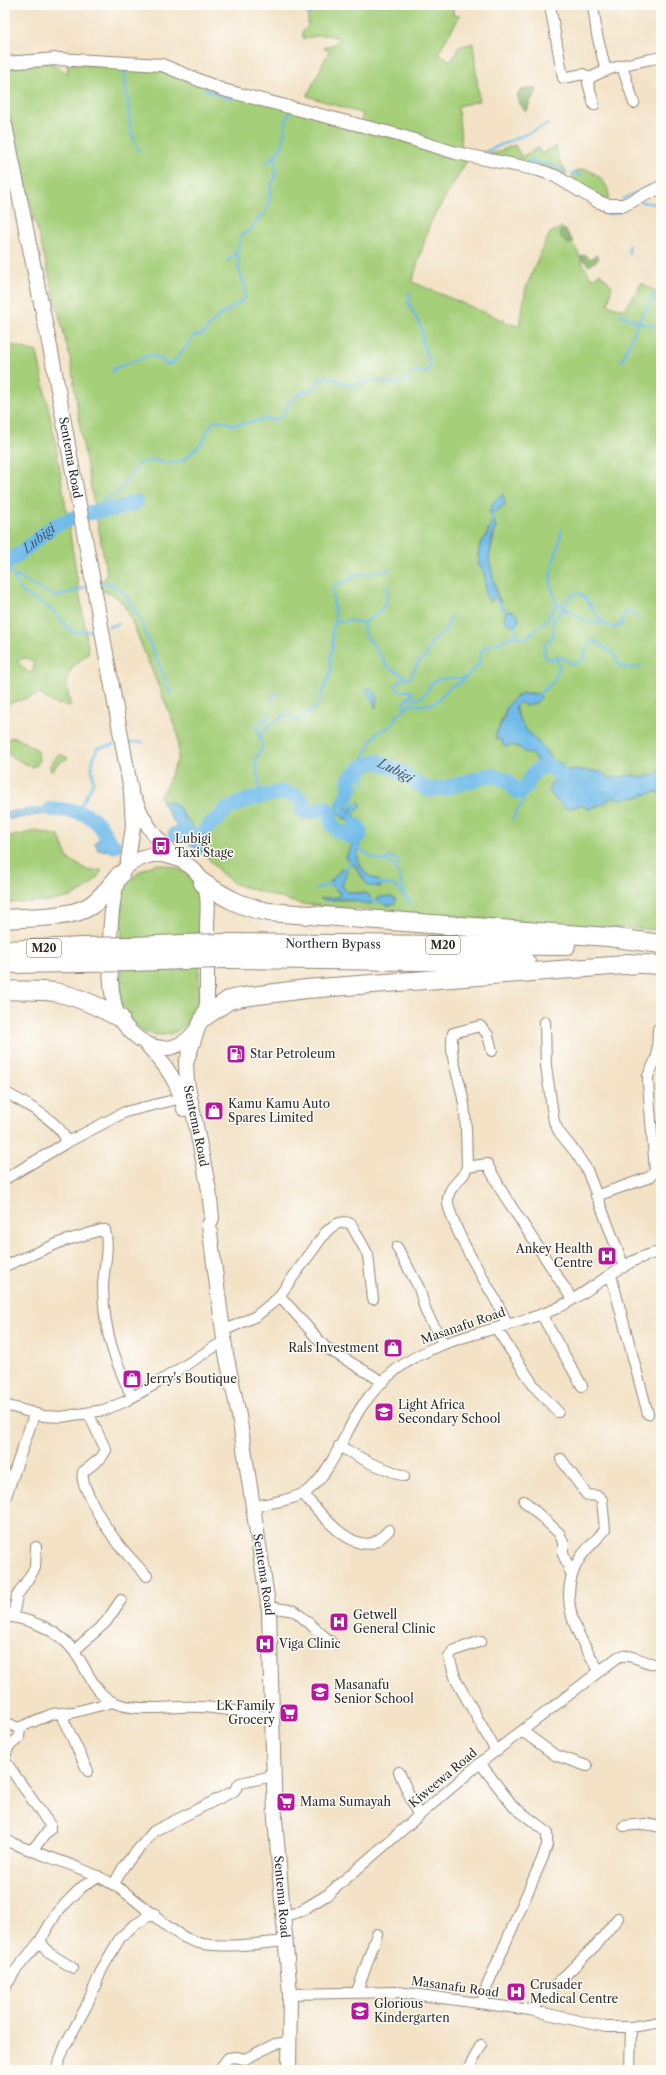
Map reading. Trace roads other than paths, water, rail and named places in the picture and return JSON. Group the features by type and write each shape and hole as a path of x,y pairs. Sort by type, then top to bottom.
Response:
{"highway":[{"path":"5,919 73,913 88,907 101,898 124,871"},
{"path":"203,882 241,906 269,912 608,937 661,946"},
{"name":"Northern Bypass","path":"5,950 83,955 225,951 661,946"},
{"name":"Northern Bypass","path":"225,951 661,965"},
{"name":"Northern Bypass","path":"5,964 83,955"},
{"path":"201,1022 224,1003 243,997 306,989 638,964"},
{"path":"5,990 53,992 76,997 94,1004 120,1018"}],"main road":[{"name":"Sentema Road","path":"5,126 53,362 132,791 133,827 124,871 114,897 110,918 114,1001 120,1018 163,1063 174,1080 182,1098 204,1219 209,1225"},
{"name":"Sentema Road","path":"132,791 144,822 153,836 177,858 190,867 203,882 207,901 207,1004 186,1063 187,1082 209,1190 212,1218 209,1225 224,1336 254,1506 269,1607 273,1776 290,1994 289,2070"},
{"path":"124,871 139,859 153,855 164,855 177,858"},
{"path":"147,1045 160,1049 170,1048 183,1043 192,1036 201,1022"}],"street":[{"path":"550,5 562,78 583,74 590,78"},
{"path":"593,5 597,35 606,71"},
{"path":"594,104 588,83 590,78 622,66 661,57"},
{"path":"5,63 57,59 162,65 224,90 398,135 456,153 539,170 565,181 597,201 607,205 624,205 661,187"},
{"path":"622,66 634,104"},
{"path":"545,1022 546,1066 554,1122 559,1132 583,1164 624,1267"},
{"path":"492,1050 488,1036 480,1026 453,1033 451,1040 463,1100 467,1167 449,1191 448,1202 454,1222 470,1255 500,1306 507,1325"},
{"path":"596,1196 650,1177 655,1171 648,1083 649,1074 657,1057 658,1029"},
{"path":"5,1092 50,1120 65,1136 66,1143"},
{"path":"5,1178 66,1143 125,1112 182,1098"},
{"path":"467,1167 487,1164 504,1195 572,1299"},
{"path":"5,1405 34,1415 61,1416 88,1413 114,1407 132,1397 256,1316 280,1296 326,1232 335,1225 347,1222 353,1226 366,1250 374,1299"},
{"path":"5,1266 61,1242 104,1230 106,1248 103,1288 108,1337 114,1356 132,1397"},
{"path":"397,1247 419,1288 426,1312 444,1344"},
{"name":"Masanafu Road","path":"254,1506 303,1494 317,1483 362,1406 383,1382 410,1360 444,1344 541,1314 572,1299 643,1256 661,1252"},
{"path":"611,1275 648,1414"},
{"path":"280,1296 325,1347 383,1382"},
{"path":"541,1314 582,1386"},
{"path":"496,1328 534,1386 558,1412"},
{"path":"88,1413 106,1450 101,1458 83,1472 84,1484 98,1515 116,1542 147,1576"},
{"path":"5,1499 34,1415"},
{"path":"339,1446 370,1463 404,1476"},
{"path":"561,1459 587,1495 598,1496 602,1500 605,1530 581,1557 572,1576 569,1595 571,1616 582,1644 599,1670"},
{"path":"303,1494 326,1519 354,1541 371,1543 389,1530"},
{"path":"524,1501 559,1533 563,1542 564,1554 572,1576"},
{"path":"36,1547 35,1568 17,1596 9,1616 50,1630 62,1638 74,1651 101,1692 113,1702 129,1707 143,1708 199,1706 219,1708 272,1718"},
{"path":"74,1651 106,1622 121,1600"},
{"path":"269,1607 295,1611 333,1644"},
{"path":"481,1641 453,1651 449,1657 456,1680 496,1751"},
{"name":"Kiweewa Road","path":"283,1916 299,1912 327,1895 418,1815 480,1764 618,1656 624,1654 644,1662 661,1665"},
{"path":"5,1722 18,1728 52,1714 73,1712 113,1702"},
{"path":"73,1712 64,1716 64,1722 88,1771"},
{"path":"5,1756 9,1746 19,1738 20,1727"},
{"path":"522,1731 555,1755 587,1766"},
{"path":"5,1762 50,1825 50,1829 32,1850"},
{"path":"480,1764 513,1806 545,1830 548,1838 543,1857 487,1986 482,2004"},
{"path":"399,1772 418,1815"},
{"path":"114,1884 124,1866 145,1839 160,1827 234,1791 240,1783 273,1776"},
{"path":"624,1826 646,1824 661,1827"},
{"path":"6,1842 60,1859 114,1884 132,1896 174,1930 199,1943 216,1945 287,1941"},
{"path":"5,1988 15,1971 40,1941 57,1912 82,1887 98,1876"},
{"path":"56,2070 65,2046 86,2007 102,1969 120,1938 133,1926 154,1914"},
{"path":"530,2010 598,1943 618,1918"},
{"path":"357,1992 378,1934"},
{"path":"40,1941 49,1953 73,1968"},
{"name":"Masanafu Road","path":"290,1994 398,1992 530,2010 606,2027 632,2026 661,2022"},
{"path":"630,2070 632,2026"},
{"path":"219,2070 228,2058 235,2057 245,2059 274,2044 289,2042"},
{"path":"468,2070 481,2045"}],"water":[{"path":"503,494 505,505 492,514 489,513 494,501"},
{"path":"492,520 494,520 496,527 493,534 489,559 497,595 501,605 494,595 491,602 485,595 485,575 479,565 478,555 480,544 487,535"},
{"path":"506,611 512,611 518,615 519,621 516,625 510,625 504,620"},
{"path":"370,687 378,698 376,701 376,708 366,690"},
{"path":"523,693 540,694 541,698 537,702 526,706 520,702 515,707 522,723 526,730 543,748 553,762 557,761 562,764 564,770 567,771 572,769 602,772 609,778 635,775 641,778 656,774 660,771 661,765 661,792 624,799 612,797 605,803 588,809 581,805 566,809 549,791 550,784 555,778 555,772 544,768 532,755 524,752 519,747 510,745 507,747 504,746 501,740 496,739 496,734 504,718 506,708 512,700"},
{"path":"508,775 517,787 524,787 527,782 532,790 527,796 516,791 501,778"},
{"path":"349,779 351,789 345,804 348,813 350,813 351,808 359,801 362,806 354,813 362,833 358,860 361,868 370,877 378,880 381,887 368,886 354,864 352,865 346,857 353,844 356,833 348,819 341,816 338,812 337,807"},
{"path":"166,800 179,807 184,817 196,831 204,832 206,828 208,833 207,857 184,840 177,837 175,829 177,827 162,802"},
{"path":"73,805 71,810 11,819 5,818 5,812"},
{"path":"109,839 114,842 116,849 112,851 98,850 95,843 97,840"},
{"path":"344,868 347,870 342,886 347,892 368,894 371,899 371,904 346,899 326,901 320,899 338,897 340,893 329,882"},
{"path":"378,897 392,897 396,900 395,904 388,906 377,899"}],"waterway":[{"path":"308,15 312,5"},
{"path":"124,68 131,132 139,151"},
{"path":"205,90 232,99 233,97"},
{"path":"271,96 302,104"},
{"path":"265,163 274,156 282,145 286,120 290,111"},
{"path":"483,155 485,152 549,124"},
{"path":"228,260 236,253 242,234 249,232 257,220 264,214 268,205 272,183 276,174 276,154"},
{"path":"526,162 534,158"},
{"path":"531,163 550,164 565,172"},
{"path":"572,173 582,175"},
{"path":"623,199 649,186"},
{"path":"642,202 655,204"},
{"path":"604,208 604,213 609,214 623,210"},
{"path":"629,246 629,253"},
{"path":"113,372 113,369 150,355 161,359 167,365 175,361 194,336 202,335 216,319 245,298 244,283 238,268 239,260 236,253"},
{"path":"102,512 103,502 107,496 114,497 140,463 151,460 170,463 181,462 202,443 212,423 217,420 234,425 265,419 275,420 284,415 288,404 302,392 312,390 317,385 318,380 327,376 351,386 374,380 396,384 407,380 413,373 419,371 427,373 430,365 422,341 422,329 409,304 409,292"},
{"path":"622,361 638,322 654,294"},
{"path":"620,314 638,322 661,328"},
{"name":"Lubigi","path":"88,513 121,508 136,502"},
{"path":"492,512 492,523"},
{"name":"Lubigi","path":"5,565 55,525 76,517"},
{"path":"361,767 362,760 373,738 381,730 390,727 398,714 411,705 426,705 435,703 451,686 459,684 480,663 480,655 485,647 503,641 510,636 527,638 550,616 556,603 552,588 551,571 559,544 561,530"},
{"path":"261,797 255,759 262,749 262,732 284,715 291,715 297,721 317,706 331,671 330,656 333,649 332,630 336,621 332,590 337,584 343,583 358,575 381,572 389,569"},
{"path":"5,570 13,574 23,593 53,611 72,632 96,630"},
{"path":"14,575 55,597 88,586"},
{"path":"100,584 111,583 125,594 137,613 171,694"},
{"path":"336,621 344,622 348,620 363,623 374,616 385,604 387,585"},
{"path":"561,605 567,602 571,595 579,593 586,599 603,622"},
{"path":"491,594 507,612"},
{"path":"555,605 567,608 589,622 603,622 613,628 622,624 622,617 628,610 638,616"},
{"path":"567,610 562,610 553,621 553,636 545,645 544,655 548,659 561,657 573,664 584,658 588,646 594,641 614,654 619,665 626,668 641,667"},
{"path":"405,678 410,678 418,662 425,658 430,644 443,633 452,616"},
{"path":"515,622 517,636"},
{"path":"363,623 364,632 388,667 403,675 405,678 399,681 396,687 400,691 411,691 413,695 405,700 405,709"},
{"path":"108,627 119,624"},
{"path":"537,696 553,682 560,666 556,658"},
{"path":"411,705 412,701 423,696 432,683 437,680 446,678 464,678"},
{"path":"273,703 273,695 277,692"},
{"path":"261,739 258,734 257,726 271,713"},
{"path":"127,743 143,742"},
{"path":"77,811 93,783 92,763 97,748 113,745"},
{"name":"Lubigi","path":"345,799 350,787 349,779 361,767 377,761 399,771 428,790 446,788 490,775 506,780 518,792 526,788 533,774 547,765 560,774"},
{"path":"347,814 358,787 364,782 366,765"},
{"name":"Lubigi","path":"175,834 193,837 203,834 210,824 218,819 225,810 247,800 282,792 297,796 303,802 303,811 327,808 329,810 332,823 336,829 345,835 356,838 360,835 360,829 355,824"},
{"path":"513,820 515,813 524,801 521,793"},
{"path":"50,809 78,812 90,817 100,826 108,840 114,846"},
{"path":"357,847 375,859 383,861 387,860 395,868 404,889 403,896 408,898 410,905"},
{"path":"385,860 389,857 397,859 400,865"},
{"path":"344,870 352,862"},
{"path":"378,882 380,884 393,886 403,895"},
{"path":"316,888 332,884"},
{"path":"370,899 371,901 379,903 385,900"}],"place":[{"name":"Lubigi Taxi Stage","path":"161,846"},
{"name":"Star Petroleum","path":"236,1054"},
{"name":"Kamu Kamu Auto Spares Limited","path":"214,1111"},
{"name":"Ankey Health Centre","path":"607,1256"},
{"name":"Rals Investment","path":"393,1348"},
{"name":"Jerry's Boutique","path":"132,1379"},
{"name":"Light Africa Secondary School","path":"384,1412"},
{"name":"Getwell General Clinic","path":"339,1622"},
{"name":"Viga Clinic","path":"265,1644"},
{"name":"Masanafu Senior School","path":"320,1692"},
{"name":"LK Family Grocery","path":"289,1713"},
{"name":"Mama Sumayah","path":"286,1802"},
{"name":"Crusader Medical Centre","path":"516,1992"},
{"name":"Glorious Kindergarten","path":"360,2011"}]}
